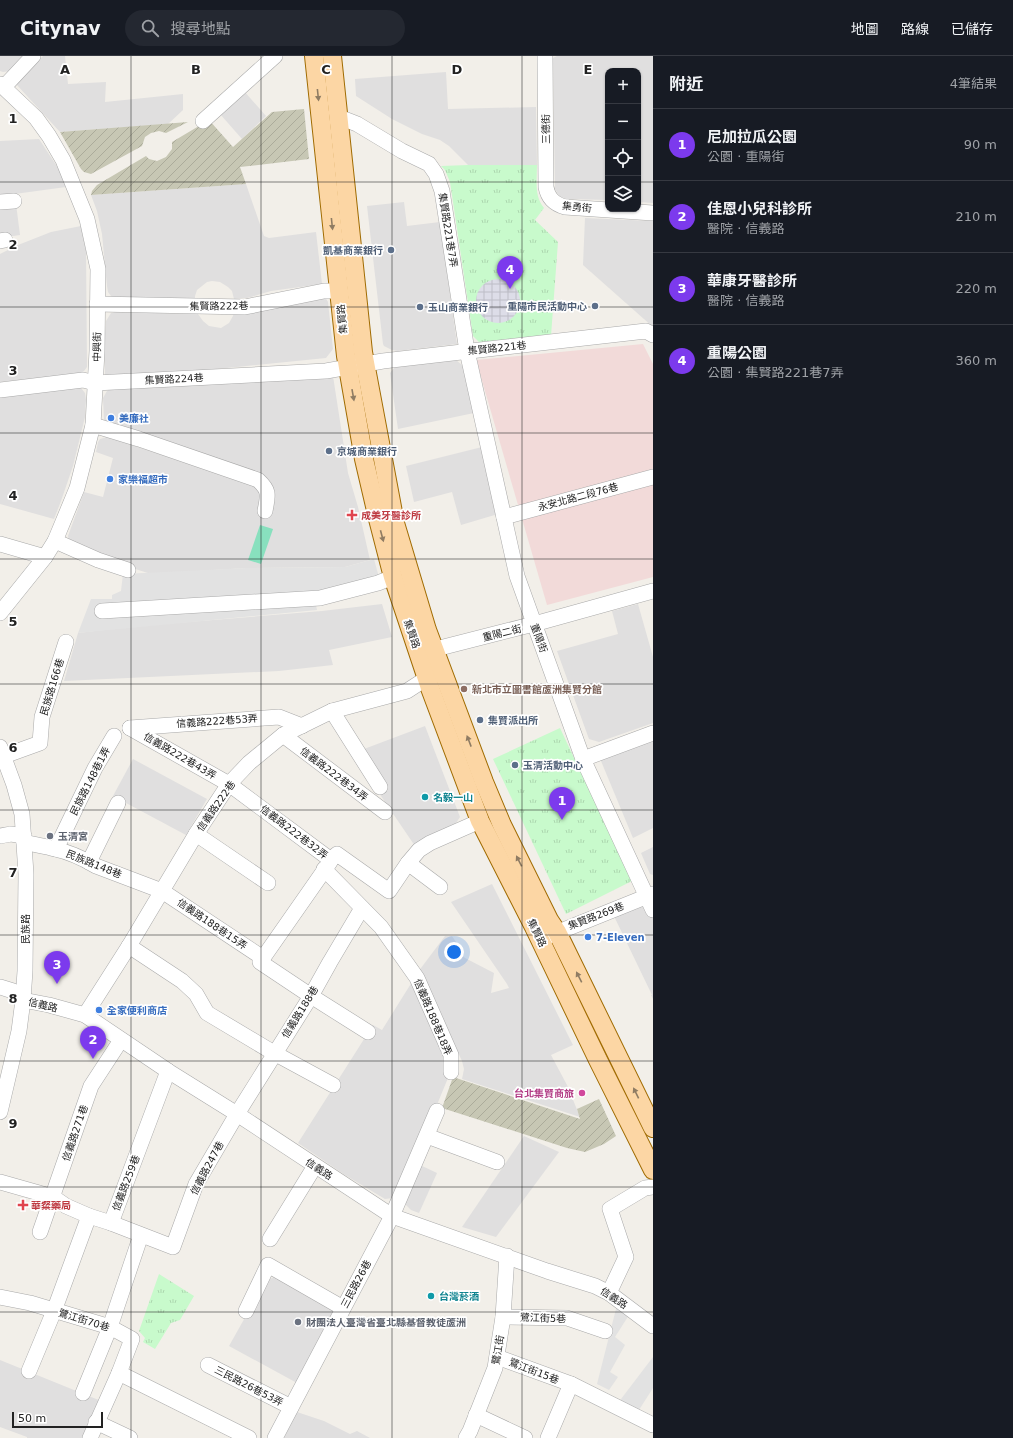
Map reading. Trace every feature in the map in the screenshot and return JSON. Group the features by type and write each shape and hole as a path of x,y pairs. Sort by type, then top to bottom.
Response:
{"main road":[{"name":"集賢路","path":"314,56 346,356 357,366 395,523 427,630 427,651"},
{"name":"集賢路","path":"332,56 339,117 357,366 366,466 393,577 427,651 480,821 540,939 653,1170"},
{"name":"集賢路","path":"435,675 502,826 557,932 653,1128"}],"street":[{"path":"2,86 33,56"},
{"path":"203,121 275,56"},
{"name":"三德街","path":"545,56 546,186 551,200"},
{"name":"中興街","path":"0,613 45,557 55,541 77,488 93,425 97,350 98,270 87,219 63,160 49,136 36,118 2,86"},
{"name":"集賢路221巷7弄","path":"339,117 357,124 402,151 429,164 436,174 442,191 467,352"},
{"name":"集勇街","path":"551,200 557,205 565,207 653,213"},
{"name":"集賢路222巷","path":"97,304 245,307 324,291 339,291"},
{"name":"集賢路221巷","path":"357,366 383,361 649,333"},
{"name":"重陽街","path":"467,352 517,576 583,759 651,900"},
{"name":"集賢路224巷","path":"0,390 83,380 95,384 326,371 357,366"},
{"path":"93,425 139,439 258,480 265,487 268,495 265,510"},
{"name":"永安北路二段76巷","path":"504,517 653,477"},
{"path":"55,541 98,560 128,570"},
{"path":"0,544 45,557"},
{"path":"102,611 320,598 378,583 393,577"},
{"name":"重陽二街","path":"427,651 534,624 653,591"},
{"name":"民族路166巷","path":"2,752 40,742 42,717 66,642"},
{"name":"信義路222巷","path":"84,1015 129,946 196,834 229,784 250,763 282,735 332,711 407,691 435,675"},
{"path":"332,711 380,787"},
{"name":"信義路222巷53弄","path":"130,728 279,717 302,726"},
{"name":"信義路222巷43弄","path":"130,728 229,784"},
{"path":"583,759 653,733"},
{"name":"信義路222巷34弄","path":"282,735 385,812"},
{"name":"民族路148巷1弄","path":"56,849 95,768 114,736"},
{"name":"民族路","path":"0,1112 19,1031 23,1000 25,972 26,874 22,814 14,785 2,752"},
{"name":"信義路222巷32弄","path":"229,784 328,865 337,854 389,891 408,863"},
{"path":"89,862 118,803"},
{"path":"440,887 408,863 420,850 430,843 480,821"},
{"name":"民族路148巷","path":"0,836 12,834 38,846 56,849 96,866 162,890"},
{"path":"196,834 268,883"},
{"path":"263,958 328,865"},
{"name":"信義路188巷18弄","path":"328,865 362,908 381,928 417,978 451,1054 451,1072"},
{"name":"信義路188巷15弄","path":"162,890 263,958 260,962 311,996"},
{"name":"集賢路269巷","path":"540,939 651,900"},
{"name":"信義路188巷","path":"236,1114 311,996 362,908"},
{"path":"129,946 182,981 196,994 207,1013 274,1053 333,1085"},
{"name":"信義路","path":"0,987 13,991 23,1000 49,1005 84,1015 168,1072 236,1114 392,1216 547,1271 595,1286 609,1293 653,1326"},
{"path":"311,996 368,1032"},
{"name":"信義路271巷","path":"40,1232 91,1086 121,1040"},
{"name":"信義路259巷","path":"53,1196 66,1206 89,1216 111,1223 168,1072"},
{"path":"392,1216 437,1111"},
{"name":"信義路247巷","path":"141,1235 173,1247 196,1184 236,1114"},
{"path":"427,1136 497,1162"},
{"path":"270,1239 314,1166"},
{"path":"0,1182 53,1196"},
{"path":"609,1293 626,1257 610,1209 644,1188 653,1187"},
{"path":"29,1371 54,1311 89,1216"},
{"name":"三民路26巷","path":"275,1438 392,1216"},
{"path":"83,1393 110,1327 141,1235 111,1223"},
{"name":"鷺江街","path":"466,1438 495,1368 503,1317 506,1256"},
{"path":"246,1311 268,1265 343,1308"},
{"name":"鷺江街70巷","path":"0,1297 30,1303 110,1327 132,1339 119,1373 90,1438"},
{"name":"鷺江街5巷","path":"503,1317 567,1318 605,1331"},
{"name":"鷺江街15巷","path":"497,1356 571,1384 653,1425"},
{"name":"三民路26巷53弄","path":"208,1365 291,1407"},
{"path":"119,1373 249,1438"},
{"name":"鷺江街15巷","path":"548,1438 571,1384"},
{"path":"476,1415 525,1438"},
{"path":"96,1422 130,1438"}],"shaded area":[{"path":"0,56 25,56 11,71 3,72 0,71"},
{"path":"43,56 65,56 68,84 106,82 105,102 183,94 183,110 168,124 60,132 17,85 18,81"},
{"path":"557,56 653,56 653,203 641,202 641,68 605,68 605,200 566,199 559,196 555,189 553,58"},
{"path":"446,72 448,109 536,107 537,165 468,165 449,146 440,140 422,134 392,119 356,96 355,79"},
{"path":"244,91 266,116 242,139 220,114"},
{"path":"304,109 309,159 240,167 246,184 91,195 92,191 97,185 146,156 149,159 157,161 166,157 172,149 172,142 209,120 233,147 272,112"},
{"path":"188,122 166,133 159,131 151,133 145,137 142,146 91,174 84,172 81,169 60,132"},
{"path":"39,139 62,174 66,187 0,196 0,141"},
{"path":"246,184 264,236 269,238 316,232 322,284 271,291 247,298 234,299 232,291 228,287 220,282 212,281 207,282 197,290 195,303 114,298 111,296 108,292 107,286 102,234 97,211 91,195"},
{"path":"404,202 407,226 440,222 457,344 398,351 392,350 383,344 367,206"},
{"path":"16,204 20,235 0,238 0,205"},
{"path":"585,218 653,221 653,327 583,265"},
{"path":"81,226 86,251 87,367 79,374 0,382 0,254 51,232"},
{"path":"494,279 502,279 514,285 520,297 520,305 514,317 502,323 494,323 482,317 476,305 476,297 482,285"},
{"path":"325,297 328,302 333,349 326,358 119,379 105,375 104,346 106,321 111,313 198,314 209,326 221,328 229,323 234,311"},
{"path":"643,344 653,364 653,577 547,605 476,360"},
{"path":"456,360 463,366 474,413 398,429 390,373 395,367"},
{"path":"333,376 348,473 358,507 370,560 345,567 246,568 151,574 126,566 69,540 68,536 84,492 103,497 113,458 96,452 100,439 107,437 251,484 256,487 261,496 258,510 271,513 275,500 271,483 261,474 147,434 106,423 104,420 103,398 110,389"},
{"path":"76,387 81,388 85,393 85,417 73,466 54,519 0,504 0,397"},
{"path":"482,447 498,514 461,525 452,492 414,502 406,466"},
{"path":"374,559 381,585 315,600 317,610 78,633 91,599 112,599 112,595 121,591 123,574 246,568 345,567"},
{"path":"382,604 392,637 329,650 333,665 279,671 64,681 78,633 126,627 322,611"},
{"path":"638,604 653,657 653,723 599,742 589,739 557,651 618,634 612,611"},
{"name":"名毅一山","path":"328,718 364,749 425,726 460,817 456,823 415,846"},
{"path":"653,738 653,828 633,838 601,761 606,754"},
{"path":"133,759 207,799 186,835 113,796"},
{"path":"653,847 653,875 650,874 641,853"},
{"path":"492,884 573,1045 551,1055 567,1085 580,1117 462,1079 464,1069 462,1061 426,984 418,972 445,936 452,936 458,945 458,952 465,958 494,973 491,993 509,988 451,902"},
{"path":"637,902 653,914 653,999 612,912"},
{"path":"412,982 443,1049 448,1078 434,1112 393,1198 385,1199 345,1175 298,1143 373,1025 382,1030"},
{"path":"453,1077 580,1119 577,1109 599,1099 616,1136 604,1144 585,1152 567,1148 442,1108"},
{"path":"524,1136 559,1152 496,1237 462,1227"},
{"path":"420,1165 437,1173 419,1213 411,1210 406,1205 406,1202"},
{"path":"277,1275 334,1310 297,1383 229,1346 265,1282"},
{"path":"617,1305 629,1315 615,1337 625,1345 610,1372 618,1377 609,1390 597,1384"},
{"path":"653,1357 653,1388 637,1413 618,1403"},
{"path":"0,1360 106,1403 90,1438 27,1438 0,1427"},
{"path":"297,1412 324,1421 350,1434 357,1431 370,1438 284,1438"}],"green space":[{"path":"537,165 537,193 544,208 535,220 558,242 551,336 479,342 473,336 450,182 445,170 441,166"},
{"path":"260,525 273,529 261,564 248,560"},
{"path":"560,728 632,881 566,914 493,759"},
{"path":"159,1274 194,1296 180,1320 171,1323 155,1349 143,1342 145,1338 139,1331"}],"place":[{"name":"凱基商業銀行","path":"391,250"},
{"name":"重陽公園","path":"510,289"},
{"name":"重陽市民活動中心","path":"595,306"},
{"name":"玉山商業銀行","path":"420,307"},
{"name":"美廉社","path":"111,418"},
{"name":"京城商業銀行","path":"329,451"},
{"name":"家樂福超市","path":"110,479"},
{"name":"成美牙醫診所","path":"352,515"},
{"name":"新北市立圖書館蘆洲集賢分館","path":"464,689"},
{"name":"集賢派出所","path":"480,720"},
{"name":"玉清活動中心","path":"515,765"},
{"name":"名毅一山","path":"425,797"},
{"name":"尼加拉瓜公園","path":"562,820"},
{"name":"玉清宮","path":"50,836"},
{"name":"7-Eleven","path":"588,937"},
{"name":"華康牙醫診所","path":"57,984"},
{"name":"全家便利商店","path":"99,1010"},
{"name":"佳恩小兒科診所","path":"93,1059"},
{"name":"台北集賢商旅","path":"582,1093"},
{"name":"華粲藥局","path":"23,1205"},
{"name":"台灣菸酒","path":"431,1296"},
{"name":"財團法人臺灣省臺北縣基督教徒蘆洲","path":"298,1322"}]}
